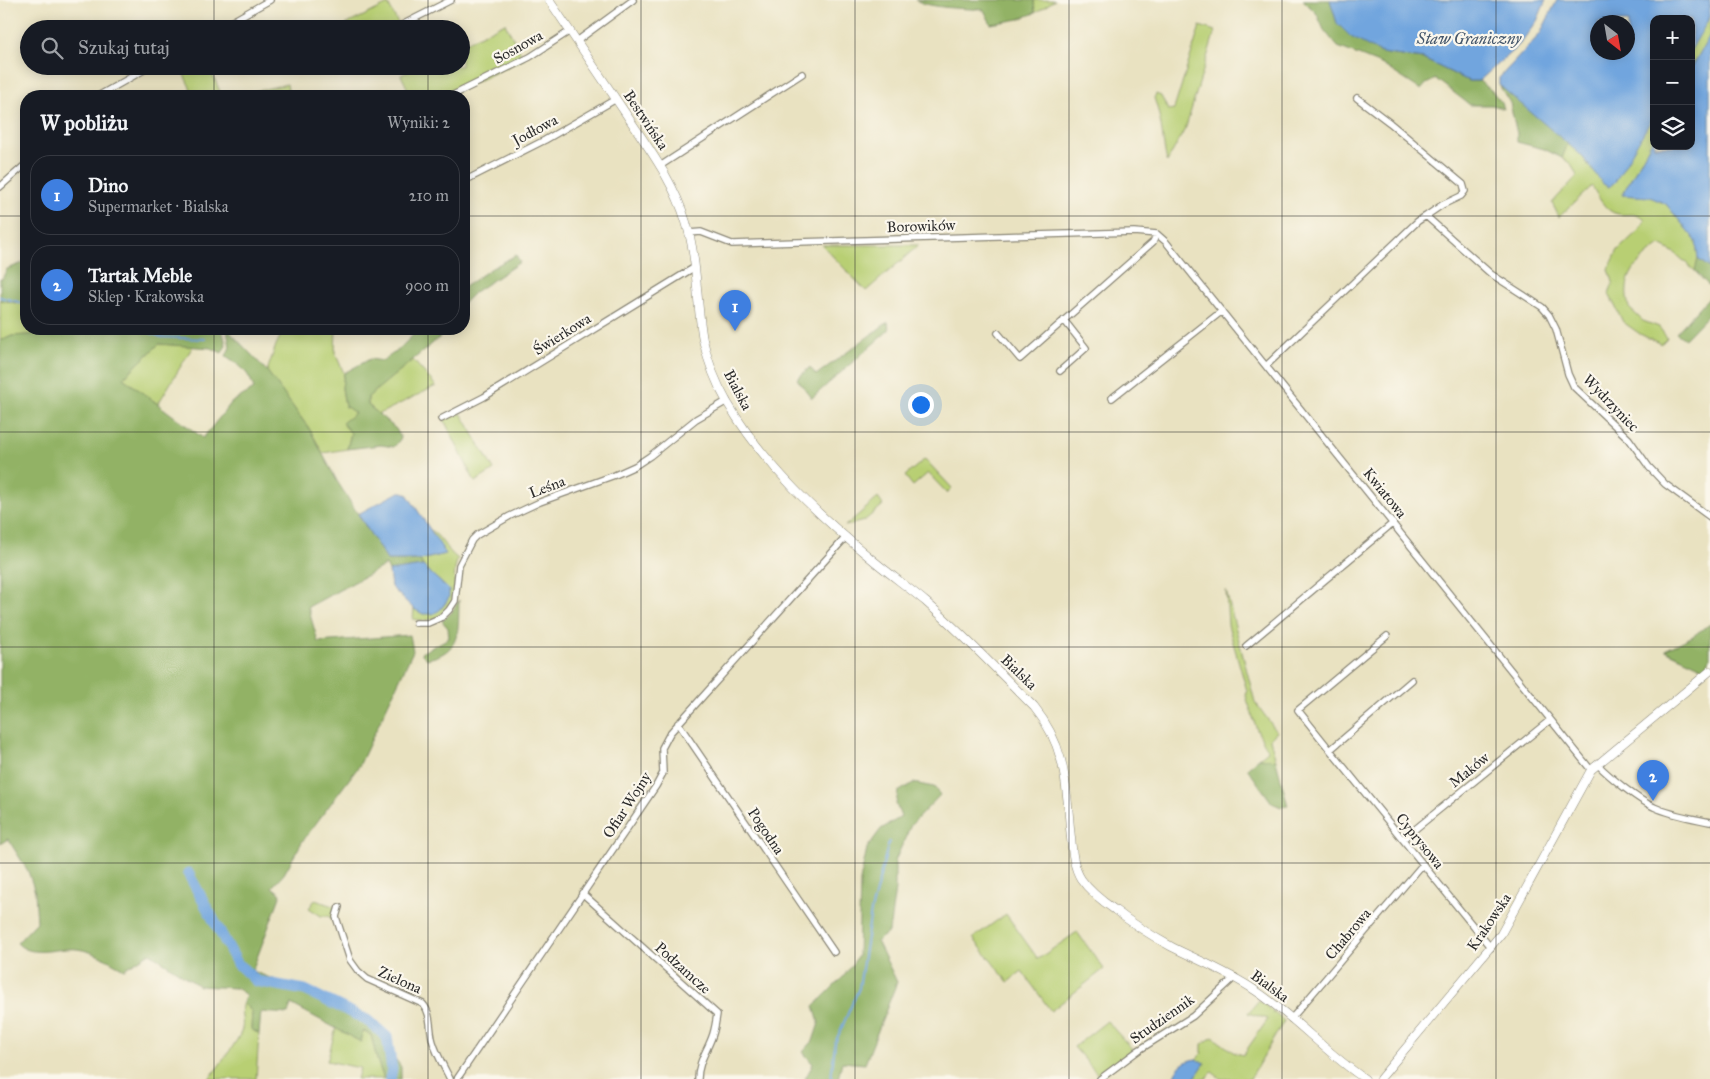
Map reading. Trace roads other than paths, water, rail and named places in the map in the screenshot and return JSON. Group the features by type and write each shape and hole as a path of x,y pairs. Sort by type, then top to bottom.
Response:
{"street":[{"path":"234,20 270,0"},
{"path":"412,20 451,0"},
{"name":"Bestwińska","path":"550,0 660,166 679,202 689,233 695,267"},
{"path":"577,41 633,0"},
{"name":"Sosnowa","path":"463,90 530,57 570,31"},
{"path":"660,166 802,74"},
{"path":"109,90 135,75"},
{"path":"1267,365 1418,221 1442,205 1461,196 1464,191 1463,184 1357,98"},
{"name":"Jodłowa","path":"470,178 545,140 616,99"},
{"path":"0,187 20,169"},
{"name":"Wydrzyniec","path":"1426,216 1491,274 1542,307 1556,329 1568,374 1574,386 1629,439 1649,467 1665,484 1710,517"},
{"name":"Borowików","path":"689,233 701,232 732,244 1134,232 1157,234"},
{"path":"998,333 1020,359 1153,242 1157,234"},
{"name":"Kwiatowa","path":"1157,234 1166,242 1267,365 1591,770"},
{"name":"Bialska","path":"695,267 704,341 713,373 727,401 763,456 802,497 846,537 933,608 1043,717 1061,756 1075,865 1080,878 1087,887 1099,899 1150,934 1235,977 1257,992 1342,1064 1355,1079"},
{"name":"Świerkowa","path":"442,419 484,397 695,267"},
{"path":"1112,398 1222,310"},
{"path":"1060,370 1086,348 1064,320"},
{"name":"Leśna","path":"416,623 428,623 442,617 449,610 455,601 460,565 472,540 478,535 510,516 540,502 635,466 696,419 727,401"},
{"path":"1246,646 1393,523"},
{"name":"Ofiar Wojny","path":"457,1079 656,786 663,773 662,748 670,733 846,537"},
{"name":"Cyprysowa","path":"1387,636 1298,710 1491,948"},
{"name":"Krakowska","path":"1380,1079 1491,948 1509,921 1591,770 1710,671"},
{"path":"1330,750 1412,680"},
{"name":"Maków","path":"1403,839 1550,720"},
{"name":"Pogodna","path":"678,723 834,952"},
{"path":"1598,765 1613,779 1653,807 1710,822"},
{"name":"Chabrowa","path":"1291,1019 1423,864"},
{"name":"Podzamcze","path":"582,893 717,1014 713,1035 701,1058 698,1079"},
{"name":"Zielona","path":"339,907 336,917 350,960 367,979 424,1004 428,1014 433,1042 450,1079"},
{"name":"Studziennik","path":"1100,1079 1139,1050 1192,1016 1235,977"},
{"name":"Bialska","path":"1342,1064 1365,1079"}],"water":[{"name":"Staw Graniczny","path":"1330,0 1546,0 1537,21 1519,45 1479,81 1469,81 1423,59 1381,53 1351,37 1337,23"},
{"path":"1557,0 1710,0 1710,17 1695,43 1695,15 1650,15 1650,122 1615,182 1609,187 1603,184 1582,156 1499,85 1499,78 1540,34"},
{"path":"1710,35 1710,268 1698,259 1696,241 1666,204 1650,197 1622,195 1650,144 1650,150 1695,150 1695,62"},
{"path":"399,492 407,494 446,554 420,560 387,560 358,514"},
{"path":"423,566 449,590 449,598 440,610 433,614 423,614 414,609 391,587 389,571"},
{"path":"1196,1059 1205,1063 1194,1079 1173,1079 1176,1071 1182,1065"}],"waterway":[{"path":"0,297 20,302"},
{"path":"156,335 161,337 205,339"},
{"path":"831,1079 835,1043 859,988 871,911 889,842"},
{"path":"188,873 237,963 256,981 305,990 367,1020 387,1037 392,1069 390,1079"}],"place":[{"name":"Dino","path":"735,331"},
{"name":"Tartak Meble","path":"1653,801"}]}
